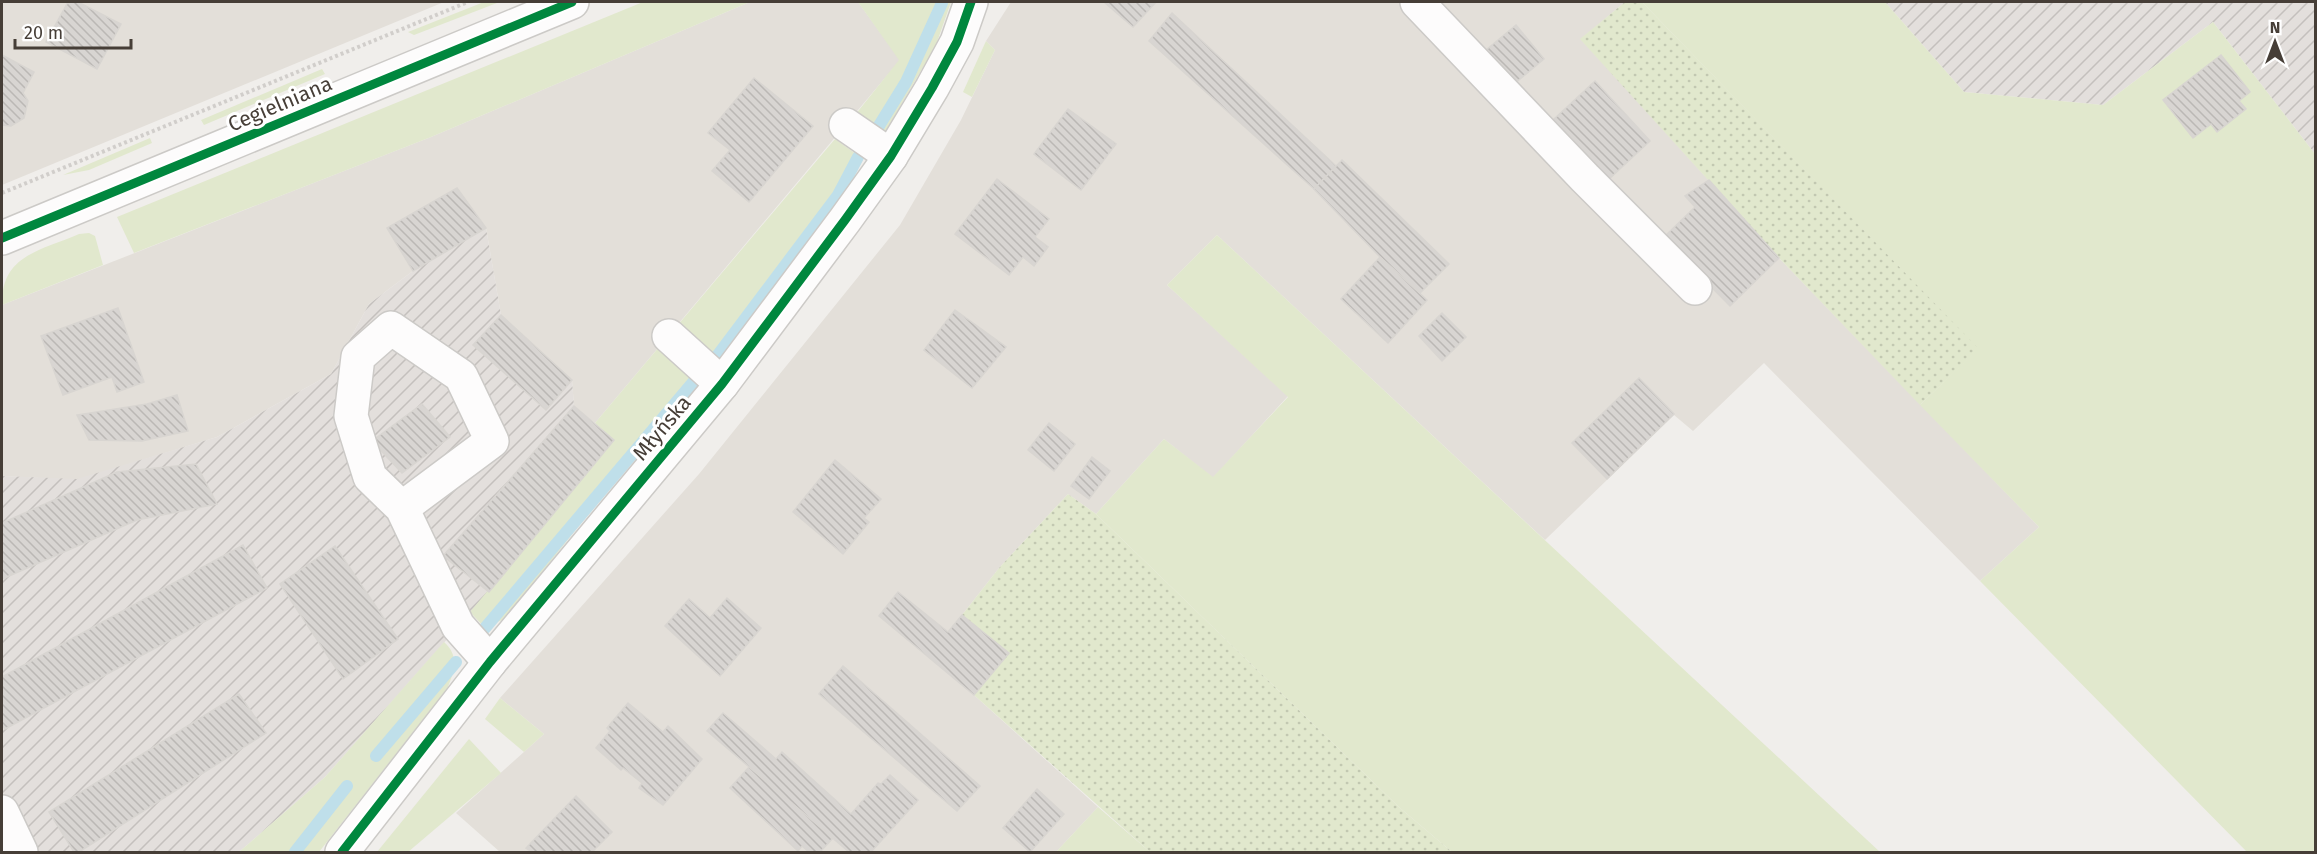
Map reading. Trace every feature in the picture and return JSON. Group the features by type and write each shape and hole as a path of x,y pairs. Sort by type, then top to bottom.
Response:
{"street":[{"name":"Cegielniana","path":"2,238 572,2"},
{"name":"Młyńska","path":"342,852 490,662 722,384 891,156 957,42 971,2"},
{"path":"1417,2 1585,178 1695,288"},
{"path":"846,126 891,156"},
{"path":"402,508 492,441 461,376 391,328 358,357 351,416 370,477 402,508 458,627 490,662"},
{"path":"669,336 722,384"},
{"path":"2,812 21,852"}],"path":[{"path":"2,194 468,2"}],"shaded area":[{"path":"2,2 444,2 2,185"},
{"path":"750,2 858,2 900,60 595,423 574,406 572,380 501,315 486,228 413,271 369,304 331,374 217,437 77,480 2,476 2,305 431,137"},
{"path":"1011,2 1625,2 1581,39 1779,258 2039,527 1980,581 1764,363 1693,431 1674,415 1545,540 1217,235 1167,285 1288,396 1213,478 1164,439 1096,514 1068,494 999,568 962,615 1009,653 974,695 1098,807 1056,852 500,852 456,813 544,734 500,698 699,474 900,225 961,120 995,50 986,41"},
{"path":"1885,2 2315,2 2315,154 2213,22 2103,105 1964,92"},
{"path":"457,188 486,228 501,315 572,380 574,406 614,440 489,592 325,777 239,852 2,852 2,476 77,479 217,437 331,374 369,304 413,271 387,228"}],"green space":[{"path":"484,2 497,3 414,35 408,32"},
{"path":"643,2 750,2 431,137 134,253 117,217"},
{"path":"858,2 951,2 936,45 884,134 855,115 899,60"},
{"path":"1625,2 1642,2 1979,349 1920,405 1779,258 1580,39"},
{"path":"1642,2 1885,2 1964,92 2103,105 2213,22 2315,154 2315,852 2247,852 1980,581 2039,527 1920,405 1978,349"},
{"path":"986,41 995,50 972,97 963,92"},
{"path":"322,69 325,74 204,125 201,120"},
{"path":"150,138 152,143 89,170 63,175"},
{"path":"835,139 863,159 845,191 719,361 677,326"},
{"path":"89,233 95,236 103,265 2,305 3,288 8,275 16,265 37,251 79,234"},
{"path":"1217,235 1880,852 1452,852 1400,808 1096,514 1164,439 1213,477 1288,397 1167,285"},
{"path":"659,347 699,382 592,509 506,618 485,628 470,612 614,440 595,423"},
{"path":"1068,494 1096,514 1400,808 1452,852 1150,852 974,695 1008,653 962,615 999,568"},
{"path":"444,642 454,659 447,689 319,852 239,852 325,777"},
{"path":"500,698 544,734 524,752 485,719"},
{"path":"469,739 501,773 408,852 377,852"},
{"path":"1098,807 1150,852 1056,852"}],"building":[{"path":"68,2 78,2 121,24 97,69 46,42"},
{"path":"1104,2 1156,2 1133,27"},
{"path":"1172,13 1336,166 1314,189 1149,41"},
{"path":"1516,25 1544,59 1508,89 1480,55"},
{"path":"2,55 34,72 23,93 28,101 24,118 11,126 2,125"},
{"path":"2221,55 2250,92 2239,101 2246,109 2217,132 2211,124 2193,138 2163,100"},
{"path":"754,78 813,126 749,202 712,171 730,150 708,133"},
{"path":"1595,81 1650,141 1608,180 1553,120"},
{"path":"1068,109 1116,144 1081,190 1034,154"},
{"path":"1342,160 1449,264 1420,293 1380,257 1314,189"},
{"path":"997,179 1049,219 1035,237 1048,247 1034,266 1023,257 1009,275 955,234"},
{"path":"1709,180 1779,258 1730,306 1663,238 1695,207 1685,196"},
{"path":"457,188 486,228 413,271 387,228"},
{"path":"1380,257 1427,300 1388,343 1341,299"},
{"path":"118,308 144,382 117,392 112,377 63,395 41,336"},
{"path":"955,310 1006,347 972,388 924,350"},
{"path":"1442,313 1466,337 1442,361 1419,336"},
{"path":"501,315 572,380 546,410 473,345"},
{"path":"1639,378 1674,414 1607,479 1572,443"},
{"path":"177,395 188,431 142,441 89,440 77,415 147,404"},
{"path":"422,404 450,437 402,473 372,441"},
{"path":"574,406 614,440 489,592 443,556"},
{"path":"1049,423 1075,444 1054,471 1028,450"},
{"path":"1092,457 1110,471 1089,499 1071,486"},
{"path":"835,460 881,499 864,518 869,522 843,554 793,512"},
{"path":"196,464 217,504 137,520 2,579 2,523 117,472"},
{"path":"243,545 267,588 5,729 2,724 2,677"},
{"path":"335,546 398,639 343,679 280,584"},
{"path":"898,592 948,632 962,615 1009,653 974,695 879,616"},
{"path":"727,598 761,628 720,676 665,626 689,599 710,618"},
{"path":"843,666 980,786 957,811 819,694"},
{"path":"239,694 266,733 79,852 74,852 49,812"},
{"path":"628,703 663,732 668,726 702,759 663,805 639,788 642,783 623,768 621,770 596,748 610,731 607,728"},
{"path":"723,713 776,759 782,752 851,814 878,783 881,784 890,775 918,800 871,852 849,852 707,731"},
{"path":"749,767 833,838 820,852 809,852 802,846 798,851 730,788"},
{"path":"1037,789 1064,814 1030,852 1003,828"},
{"path":"576,796 612,832 592,852 532,852 526,848"}],"waterway":[{"path":"877,129 906,82 942,3"},
{"path":"717,356 838,195 858,157"},
{"path":"485,628 695,380"},
{"path":"376,756 456,662"},
{"path":"295,852 347,786"}],"cycle path":[{"path":"2,238 572,2"},
{"path":"342,852 490,662 722,384 845,220 891,156 932,88 957,42 971,2"}]}
